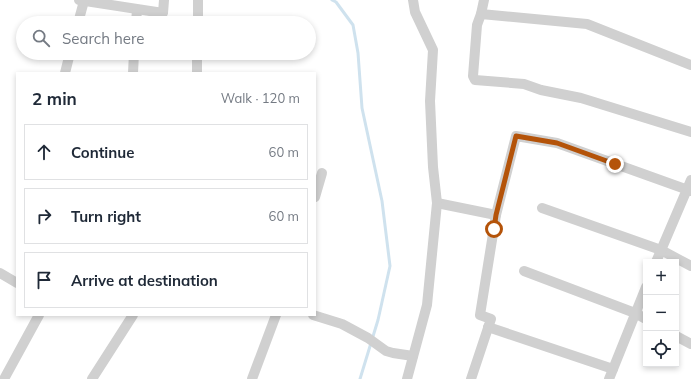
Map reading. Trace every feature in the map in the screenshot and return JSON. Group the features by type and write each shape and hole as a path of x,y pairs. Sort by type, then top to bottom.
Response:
{"street":[{"path":"79,16 81,1 163,14 164,0"},
{"path":"198,0 198,16"},
{"path":"407,379 427,305 437,203 433,167 430,101 433,50 415,12 413,0"},
{"path":"484,0 481,14 477,22 473,76 476,80 524,84 541,90 582,98 691,132"},
{"path":"137,10 137,16"},
{"path":"481,14 587,24 691,65"},
{"path":"65,72 68,60"},
{"path":"133,72 134,60"},
{"path":"197,60 197,72"},
{"path":"471,379 491,319 480,315 496,215 516,136 557,143 690,187 658,259"},
{"path":"316,194 322,173"},
{"path":"437,203 496,215"},
{"path":"542,208 662,250 691,266"},
{"path":"524,271 643,318"},
{"path":"0,273 16,282"},
{"path":"609,379 643,294"},
{"path":"4,379 38,316"},
{"path":"92,379 132,316"},
{"path":"252,379 276,316"},
{"path":"316,316 342,324 368,338 386,351 413,356"},
{"path":"488,327 613,369"},
{"path":"679,338 691,344"}],"waterway":[{"path":"332,0 336,2 353,25 358,53 362,108 382,201 390,266 378,320 360,379"}],"route":[{"path":"494,229 496,215 516,136 557,143 615,164"}]}
